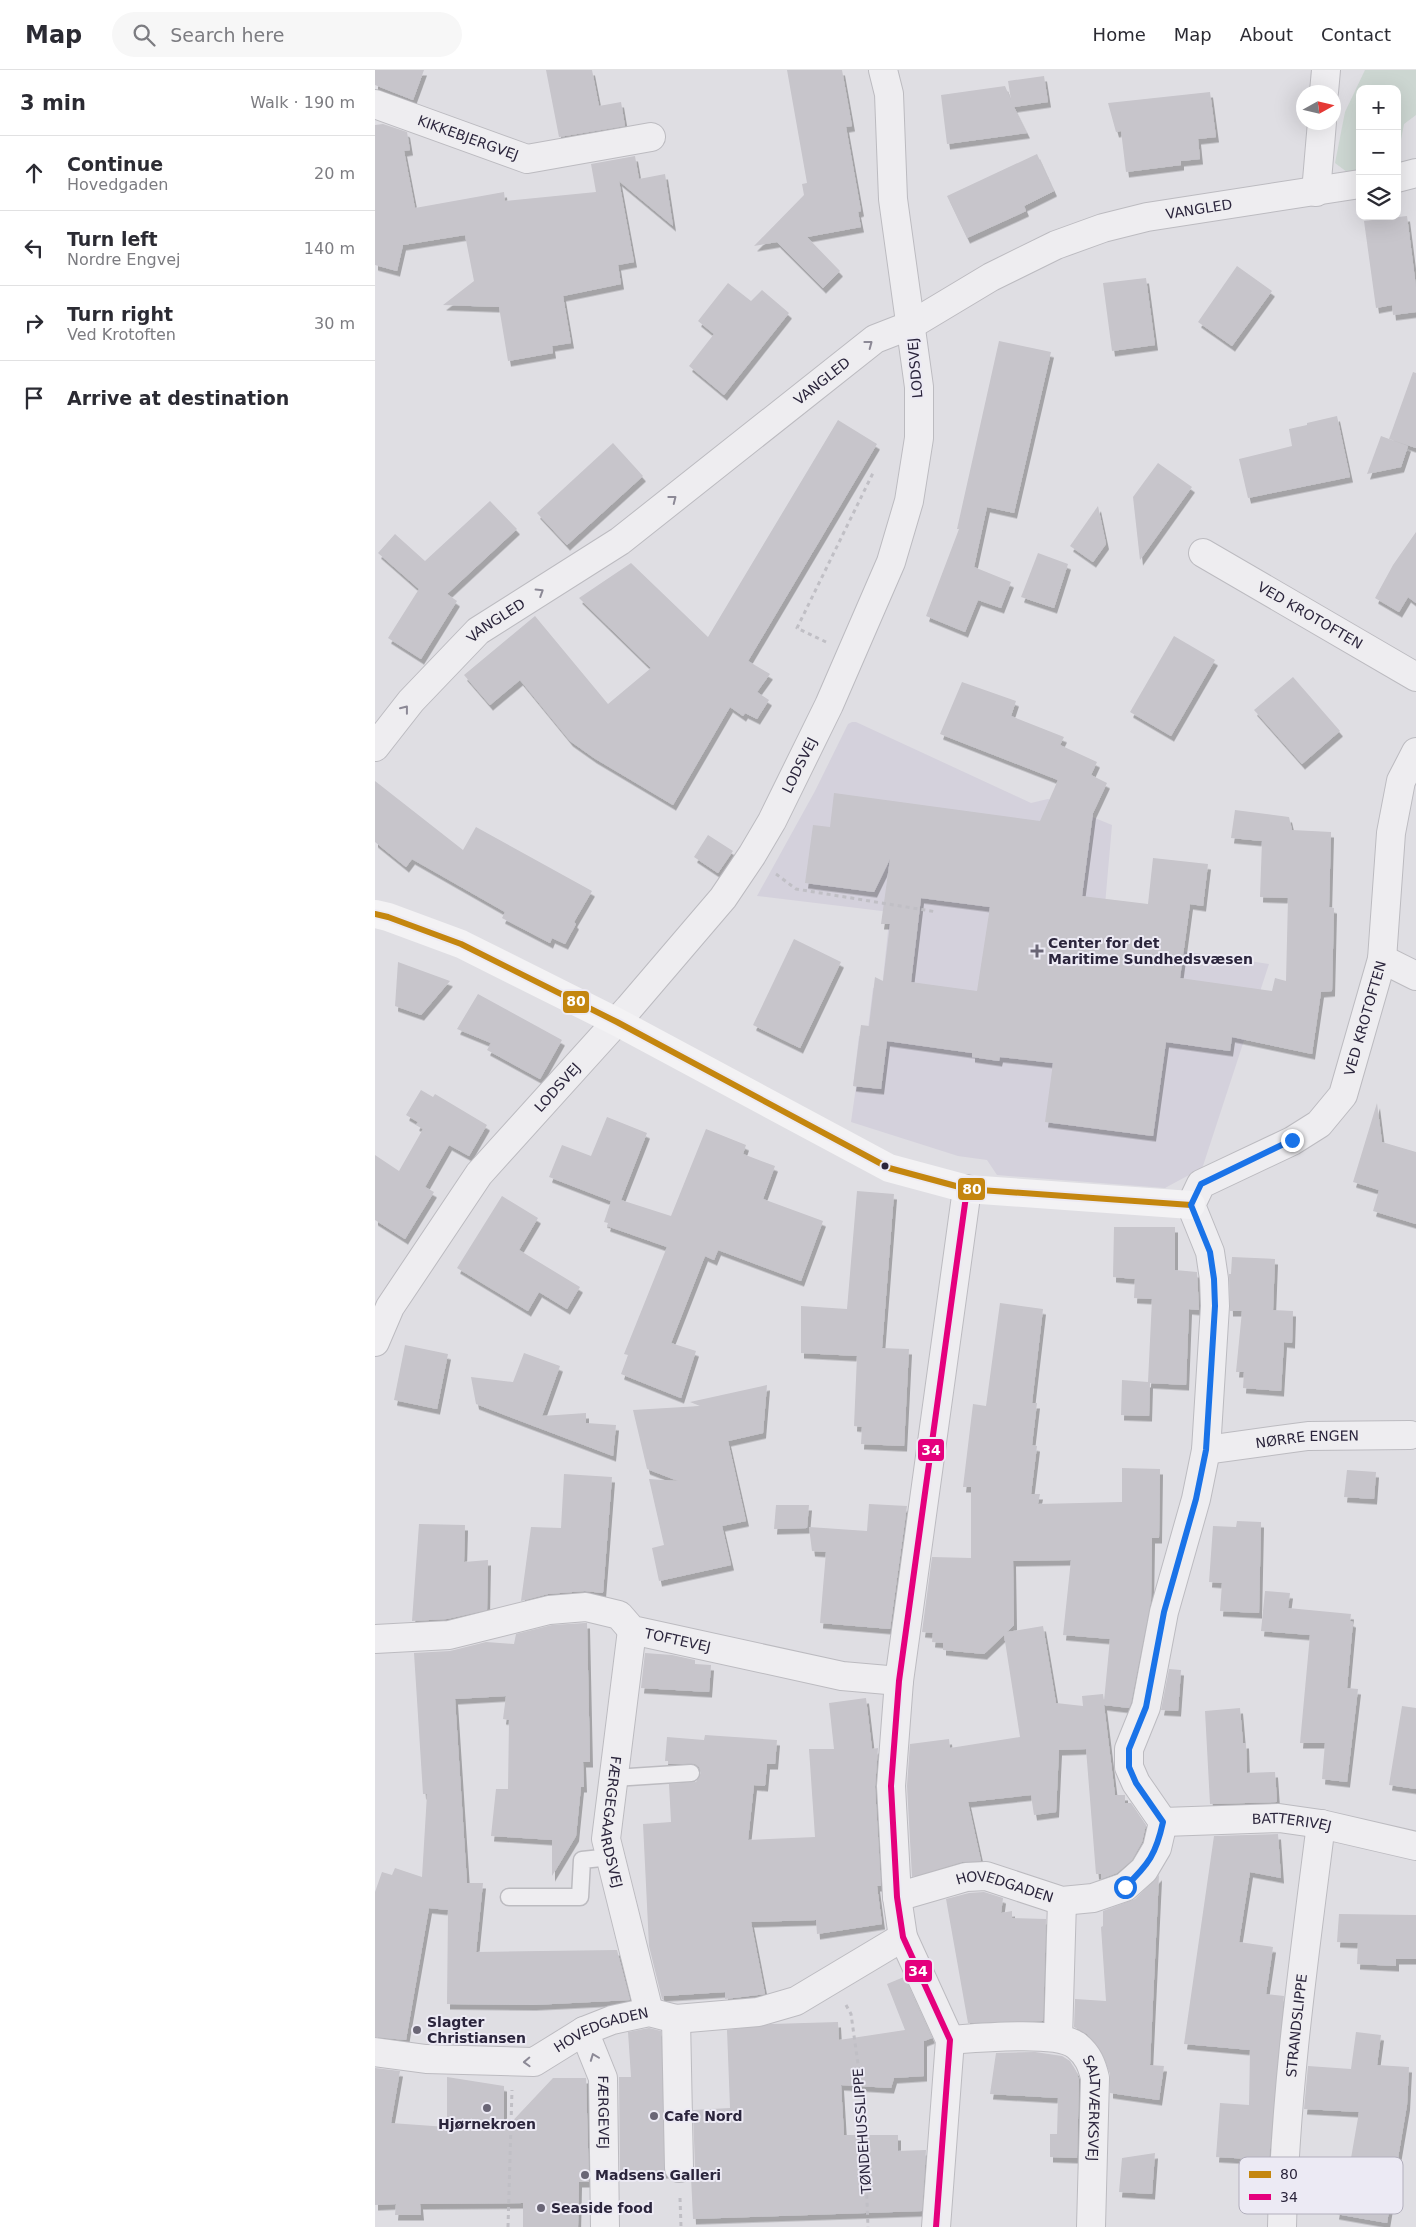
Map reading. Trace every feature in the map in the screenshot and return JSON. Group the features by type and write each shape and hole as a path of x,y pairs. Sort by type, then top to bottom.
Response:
{"street":[{"name":"LODSVEJ","path":"375,1342 390,1308 479,1174 617,1022 723,898 752,855 772,821 851,654 891,562 909,501 919,438 919,387 893,199 889,94 883,70"},
{"path":"1325,85 1326,70"},
{"name":"KIKKEBJERGVEJ","path":"375,104 527,159 651,137"},
{"path":"1316,192 1321,130"},
{"path":"1401,177 1416,173"},
{"name":"VANGLED","path":"375,747 411,701 479,631 621,541 875,339 911,325 991,277 1056,245 1103,228 1147,216 1356,185"},
{"name":"VED KROTOFTEN","path":"1203,553 1416,677"},
{"name":"VED KROTOFTEN","path":"1191,1205 1201,1184 1292,1140 1319,1124 1343,1095 1382,959 1391,833 1401,781 1416,752"},
{"path":"375,914 389,917 461,944 617,1022 889,1168 967,1189 1191,1205 1210,1252 1214,1279 1215,1306 1206,1450 1196,1499 1164,1612 1146,1707 1129,1749 1129,1767 1136,1783 1163,1822"},
{"path":"1382,959 1416,976"},
{"path":"936,2227 950,2040 903,1937 897,1897 891,1786 899,1681 967,1189"},
{"name":"NØRRE ENGEN","path":"1206,1450 1308,1436 1410,1435"},
{"name":"TOFTEVEJ","path":"375,1639 449,1635 549,1610 587,1607 619,1615 632,1630 843,1676 899,1681"},
{"name":"FÆRGEGAARDSVEJ","path":"632,1630 606,1839 649,2012"},
{"name":"BATTERIVEJ","path":"1163,1822 1279,1818 1321,1824 1416,1846"},
{"name":"HOVEDGADEN","path":"897,1897 966,1878 986,1876 1062,1901 1093,1898 1125,1887 1144,1870 1157,1848 1163,1822"},
{"name":"STRANDSLIPPE","path":"1284,2157 1290,2072 1321,1824"},
{"path":"1059,2038 1062,1901"},
{"name":"HOVEDGADEN","path":"375,2052 426,2059 534,2062 584,2031 612,2020 649,2012 676,2019 758,2012 796,2001 903,1937"},
{"path":"676,2019 679,2168"},
{"name":"FÆRGEVEJ","path":"584,2031 603,2078 605,2227"},
{"name":"SALTVÆRKSVEJ","path":"950,2040 1005,2037 1059,2038 1075,2044 1091,2060 1095,2078 1091,2227"},
{"name":"STRANDSLIPPE","path":"1282,2214 1282,2227"}],"lane":[{"path":"614,1778 691,1774"},
{"path":"509,1897 580,1897 583,1860 611,1857"}],"path":[{"path":"851,654 797,628 873,473"},
{"path":"752,855 796,889 937,912"},
{"name":"TØNDEHUSSLIPPE","path":"831,1981 851,2014 863,2100 868,2227"},
{"path":"508,2227 513,2062"}],"shaded area":[{"path":"1365,70 1416,70 1416,115 1404,124 1401,140 1401,85 1358,85"},
{"path":"1356,89 1356,170 1347,172 1335,163 1345,112"},
{"name":"Center for det Maritime Sundhedsvæsen","path":"856,722 1031,803 1048,799 1112,825 1102,939 1269,964 1201,1172 1189,1175 1165,1188 997,1175 987,1160 958,1156 851,1122 856,1087 853,1086 859,1036 867,1036 873,988 882,988 890,912 757,896 815,791 848,724"}],"building":[{"path":"375,70 424,70 413,100 375,85"},
{"path":"546,70 592,70 599,106 621,102 625,126 559,137"},
{"path":"787,70 842,70 852,126 846,127 861,211 858,212 861,227 807,237 840,271 823,288 777,242 754,246 804,195 802,184 807,183"},
{"path":"1044,76 1048,102 1014,107 1027,133 947,144 941,95 1005,86 1011,100 1008,81"},
{"path":"1210,92 1216,137 1198,139 1200,159 1181,161 1181,165 1126,172 1121,131 1116,132 1108,103"},
{"path":"383,124 407,132 410,150 404,151 415,208 504,192 505,201 596,192 591,164 635,156 639,179 665,174 673,226 619,181 634,262 618,265 621,284 563,296 571,343 552,346 553,353 508,361 499,307 443,305 474,281 465,235 403,245 397,271 375,265 375,125"},
{"path":"1037,154 1054,191 1024,206 1026,211 967,238 947,196"},
{"path":"1407,216 1416,287 1416,312 1393,315 1392,305 1376,308 1364,221 1401,220 1401,217"},
{"path":"1237,266 1272,291 1232,346 1198,322"},
{"path":"1146,278 1155,345 1112,351 1103,283"},
{"path":"728,283 751,301 762,290 789,313 724,395 689,366 714,334 698,321"},
{"path":"999,341 1051,352 1014,513 987,507 974,567 1011,582 1001,608 978,600 965,632 926,616 959,529 957,529"},
{"path":"1413,372 1416,373 1416,448 1389,439"},
{"path":"1337,416 1350,477 1248,498 1239,459 1292,446 1289,429"},
{"path":"838,420 877,444 748,661 770,674 757,692 769,700 757,719 745,713 743,716 730,707 673,805 594,758 570,741 520,680 490,705 464,675 535,616 608,704 651,668 579,598 631,563 708,637"},
{"path":"1381,436 1408,446 1401,467 1367,474"},
{"path":"613,443 643,476 567,545 537,513"},
{"path":"1158,463 1192,487 1140,560 1133,497"},
{"path":"490,501 517,529 447,594 457,601 421,659 388,638 419,589 378,553 395,534 425,561"},
{"path":"1098,506 1106,544 1093,562 1070,546"},
{"path":"1416,532 1416,603 1408,597 1399,612 1375,598 1393,565"},
{"path":"1038,553 1068,564 1054,608 1021,597"},
{"path":"1174,636 1215,660 1171,736 1130,712"},
{"path":"1293,677 1340,731 1302,764 1254,710"},
{"path":"962,682 1016,701 1011,716 1064,737 1060,745 1097,762 1091,775 1107,783 1093,813 1082,896 1148,904 1153,858 1208,864 1203,906 1190,904 1180,978 1272,991 1275,978 1286,981 1288,898 1260,897 1262,841 1231,838 1235,810 1289,817 1292,830 1331,832 1329,907 1334,908 1332,991 1321,992 1312,1054 1232,1037 1230,1051 1166,1042 1153,1136 1045,1122 1053,1063 1000,1057 999,1061 972,1057 972,1053 887,1041 881,1089 853,1086 861,1025 869,1026 875,977 883,981 890,924 881,924 890,859 874,892 805,883 813,825 830,827 834,793 1040,821 1058,780 940,734","holes":["921,898 990,907 977,991 911,982"]},
{"path":"375,781 463,850 476,827 592,891 574,922 576,924 565,944 552,938 550,943 502,918 505,912 412,859 406,867 375,842"},
{"path":"708,835 733,851 718,873 694,857"},
{"path":"794,939 841,962 800,1048 753,1025"},
{"path":"398,962 450,981 421,1015 395,1006"},
{"path":"478,994 562,1040 540,1079 487,1050 491,1043 457,1029"},
{"path":"421,1090 433,1097 435,1094 487,1125 469,1156 449,1145 425,1187 434,1192 405,1239 375,1220 375,1155 399,1171 423,1129 416,1125 418,1122 406,1115"},
{"path":"1377,1103 1382,1142 1416,1152 1416,1224 1373,1211 1379,1190 1353,1182"},
{"path":"607,1117 647,1133 621,1200 671,1216 706,1129 746,1145 743,1154 775,1166 763,1199 823,1221 801,1281 718,1250 714,1260 705,1256 671,1343 696,1351 681,1398 621,1374 628,1355 624,1354 667,1247 607,1226 608,1223 604,1222 611,1201 549,1177 562,1145 591,1156"},
{"path":"857,1191 894,1194 882,1348 909,1349 904,1446 861,1444 862,1427 854,1426 857,1356 801,1353 801,1306 847,1309"},
{"path":"502,1196 538,1218 519,1250 580,1287 567,1309 539,1292 528,1311 457,1268"},
{"path":"1114,1227 1175,1227 1175,1270 1197,1272 1199,1310 1189,1309 1186,1385 1150,1383 1149,1416 1121,1415 1122,1380 1148,1382 1152,1299 1134,1298 1135,1279 1113,1277"},
{"path":"1232,1257 1275,1259 1273,1310 1293,1311 1292,1343 1284,1342 1281,1391 1243,1388 1244,1372 1236,1372 1242,1311 1230,1311 1229,1274 1231,1274"},
{"path":"1000,1303 1043,1309 1032,1403 1037,1403 1032,1445 1037,1446 1031,1494 1040,1494 1038,1504 1122,1502 1122,1468 1160,1469 1159,1538 1152,1538 1151,1600 1131,1703 1129,1708 1104,1705 1115,1795 1125,1795 1125,1803 1131,1803 1146,1825 1142,1842 1132,1860 1117,1873 1101,1879 1101,1874 1096,1874 1086,1749 1059,1750 1056,1812 1034,1815 1031,1795 968,1802 981,1861 962,1862 912,1877 907,1786 910,1744 949,1739 950,1748 1020,1737 1004,1635 984,1654 943,1650 943,1643 932,1642 933,1633 922,1632 932,1557 971,1558 971,1487 963,1487 973,1404 986,1406","holes":["1071,1560 1063,1635 1110,1639 1104,1701 1103,1694 1082,1696 1083,1706 1056,1703 1043,1626 1007,1632 1014,1625 1013,1561"]},
{"path":"405,1345 448,1354 437,1409 394,1400"},
{"path":"524,1353 560,1366 542,1416 586,1413 586,1423 616,1425 613,1456 476,1404 471,1377 513,1382"},
{"path":"767,1385 763,1433 728,1441 746,1521 722,1526 731,1565 659,1581 652,1548 664,1545 649,1479 678,1481 647,1469 633,1410 700,1406 690,1402"},
{"path":"1347,1470 1376,1472 1374,1499 1344,1497"},
{"path":"564,1474 612,1477 603,1593 585,1591 548,1594 521,1601 531,1527 561,1528"},
{"path":"869,1504 907,1506 890,1629 820,1623 826,1552 812,1551 809,1527 867,1531"},
{"path":"776,1505 809,1505 807,1528 774,1529"},
{"path":"1237,1521 1261,1522 1259,1613 1220,1611 1222,1583 1209,1582 1213,1526 1236,1527"},
{"path":"419,1524 465,1525 464,1562 488,1560 487,1610 447,1619 412,1621"},
{"path":"1265,1591 1290,1593 1288,1608 1351,1614 1350,1621 1353,1622 1347,1688 1358,1689 1347,1782 1322,1779 1325,1743 1300,1743 1310,1635 1261,1631"},
{"path":"587,1623 590,1762 583,1762 584,1787 581,1787 576,1836 552,1876 552,1840 491,1836 496,1789 508,1789 509,1720 503,1719 506,1696 455,1699 467,1883 483,1883 476,1952 617,1950 630,2000 533,2005 447,2004 448,1910 429,1908 406,2040 375,2037 375,1892 382,1872 392,1875 395,1868 422,1877 427,1794 423,1794 414,1653 450,1651 486,1642 514,1644 516,1634 552,1625"},
{"path":"645,1653 672,1655 695,1660 695,1664 711,1665 709,1692 641,1688"},
{"path":"1169,1669 1181,1670 1178,1711 1161,1710"},
{"path":"866,1698 872,1749 878,1748 875,1787 881,1886 877,1886 882,1924 817,1934 816,1920 751,1922 765,1994 725,1999 725,1992 664,1996 664,2000 662,1999 649,1946 643,1824 671,1822 669,1784 696,1782 701,1773 699,1767 695,1764 668,1764 668,1761 665,1761 667,1737 704,1740 705,1735 777,1740 775,1764 767,1764 765,1786 754,1785 748,1840 815,1837 809,1749 834,1749 829,1703"},
{"path":"1402,1706 1416,1708 1416,1789 1389,1785"},
{"path":"1240,1708 1243,1743 1246,1743 1247,1773 1275,1772 1277,1802 1210,1804 1205,1711"},
{"path":"1278,1834 1281,1878 1250,1872 1239,1942 1273,1947 1266,1994 1284,1996 1269,2157 1216,2157 1220,2103 1249,2105 1250,2050 1184,2044 1214,1836"},
{"path":"1159,1875 1150,2065 1164,2066 1159,2100 1110,2093 1110,2074 1102,2053 1087,2034 1074,2027 1075,1999 1106,2001 1101,1927 1103,1926 1103,1911 1135,1899"},
{"path":"984,1892 1003,1898 1001,1913 1012,1911 1012,1918 1046,1919 1043,2021 968,2023 946,1899 969,1893"},
{"path":"1339,1914 1416,1915 1416,1959 1396,1959 1396,1966 1357,1964 1358,1943 1337,1942"},
{"path":"904,1977 932,2038 924,2041 924,2076 894,2078 891,2088 841,2085 844,2135 898,2135 898,2151 926,2150 922,2211 693,2219 691,2177 695,2168 693,2110 730,2108 727,2030 771,2024 838,2022 839,2040 905,2030 887,1984"},
{"path":"649,2028 661,2031 665,2173 620,2175 619,2077 631,2077 628,2032"},
{"path":"1356,2032 1381,2035 1377,2065 1409,2067 1407,2105 1398,2157 1351,2157 1359,2112 1304,2109 1308,2066 1351,2069"},
{"path":"1035,2052 1062,2056 1070,2061 1076,2071 1079,2080 1077,2158 1050,2157 1050,2134 1057,2134 1058,2098 990,2094 996,2053"},
{"path":"375,2068 400,2071 391,2123 447,2127 447,2077 504,2086 504,2130 553,2078 586,2078 589,2182 579,2182 578,2227 523,2227 523,2203 420,2204 421,2215 395,2215 396,2204 375,2205"},
{"path":"1155,2153 1152,2194 1119,2192 1122,2158"},
{"path":"1336,2214 1389,2214 1387,2223"}],"transit line":[{"name":"80","path":"375,914 461,944 617,1022 889,1168 967,1189 1191,1205"},
{"name":"34","path":"936,2227 950,2040 903,1937 897,1897 891,1786 899,1681 967,1189"}],"place":[{"name":"Center for det Maritime Sundhedsvæsen","path":"1037,951"},
{"name":"Slagter Christiansen","path":"417,2030"},
{"name":"Hjørnekroen","path":"487,2108"},
{"name":"Cafe Nord","path":"654,2116"},
{"name":"Madsens Galleri","path":"585,2175"},
{"name":"Seaside food","path":"541,2208"}],"route":[{"path":"1125,1887 1144,1870 1157,1848 1163,1822 1136,1783 1129,1767 1129,1749 1146,1707 1164,1612 1196,1499 1206,1450 1215,1306 1214,1279 1210,1252 1191,1205 1201,1184 1292,1140"}]}
